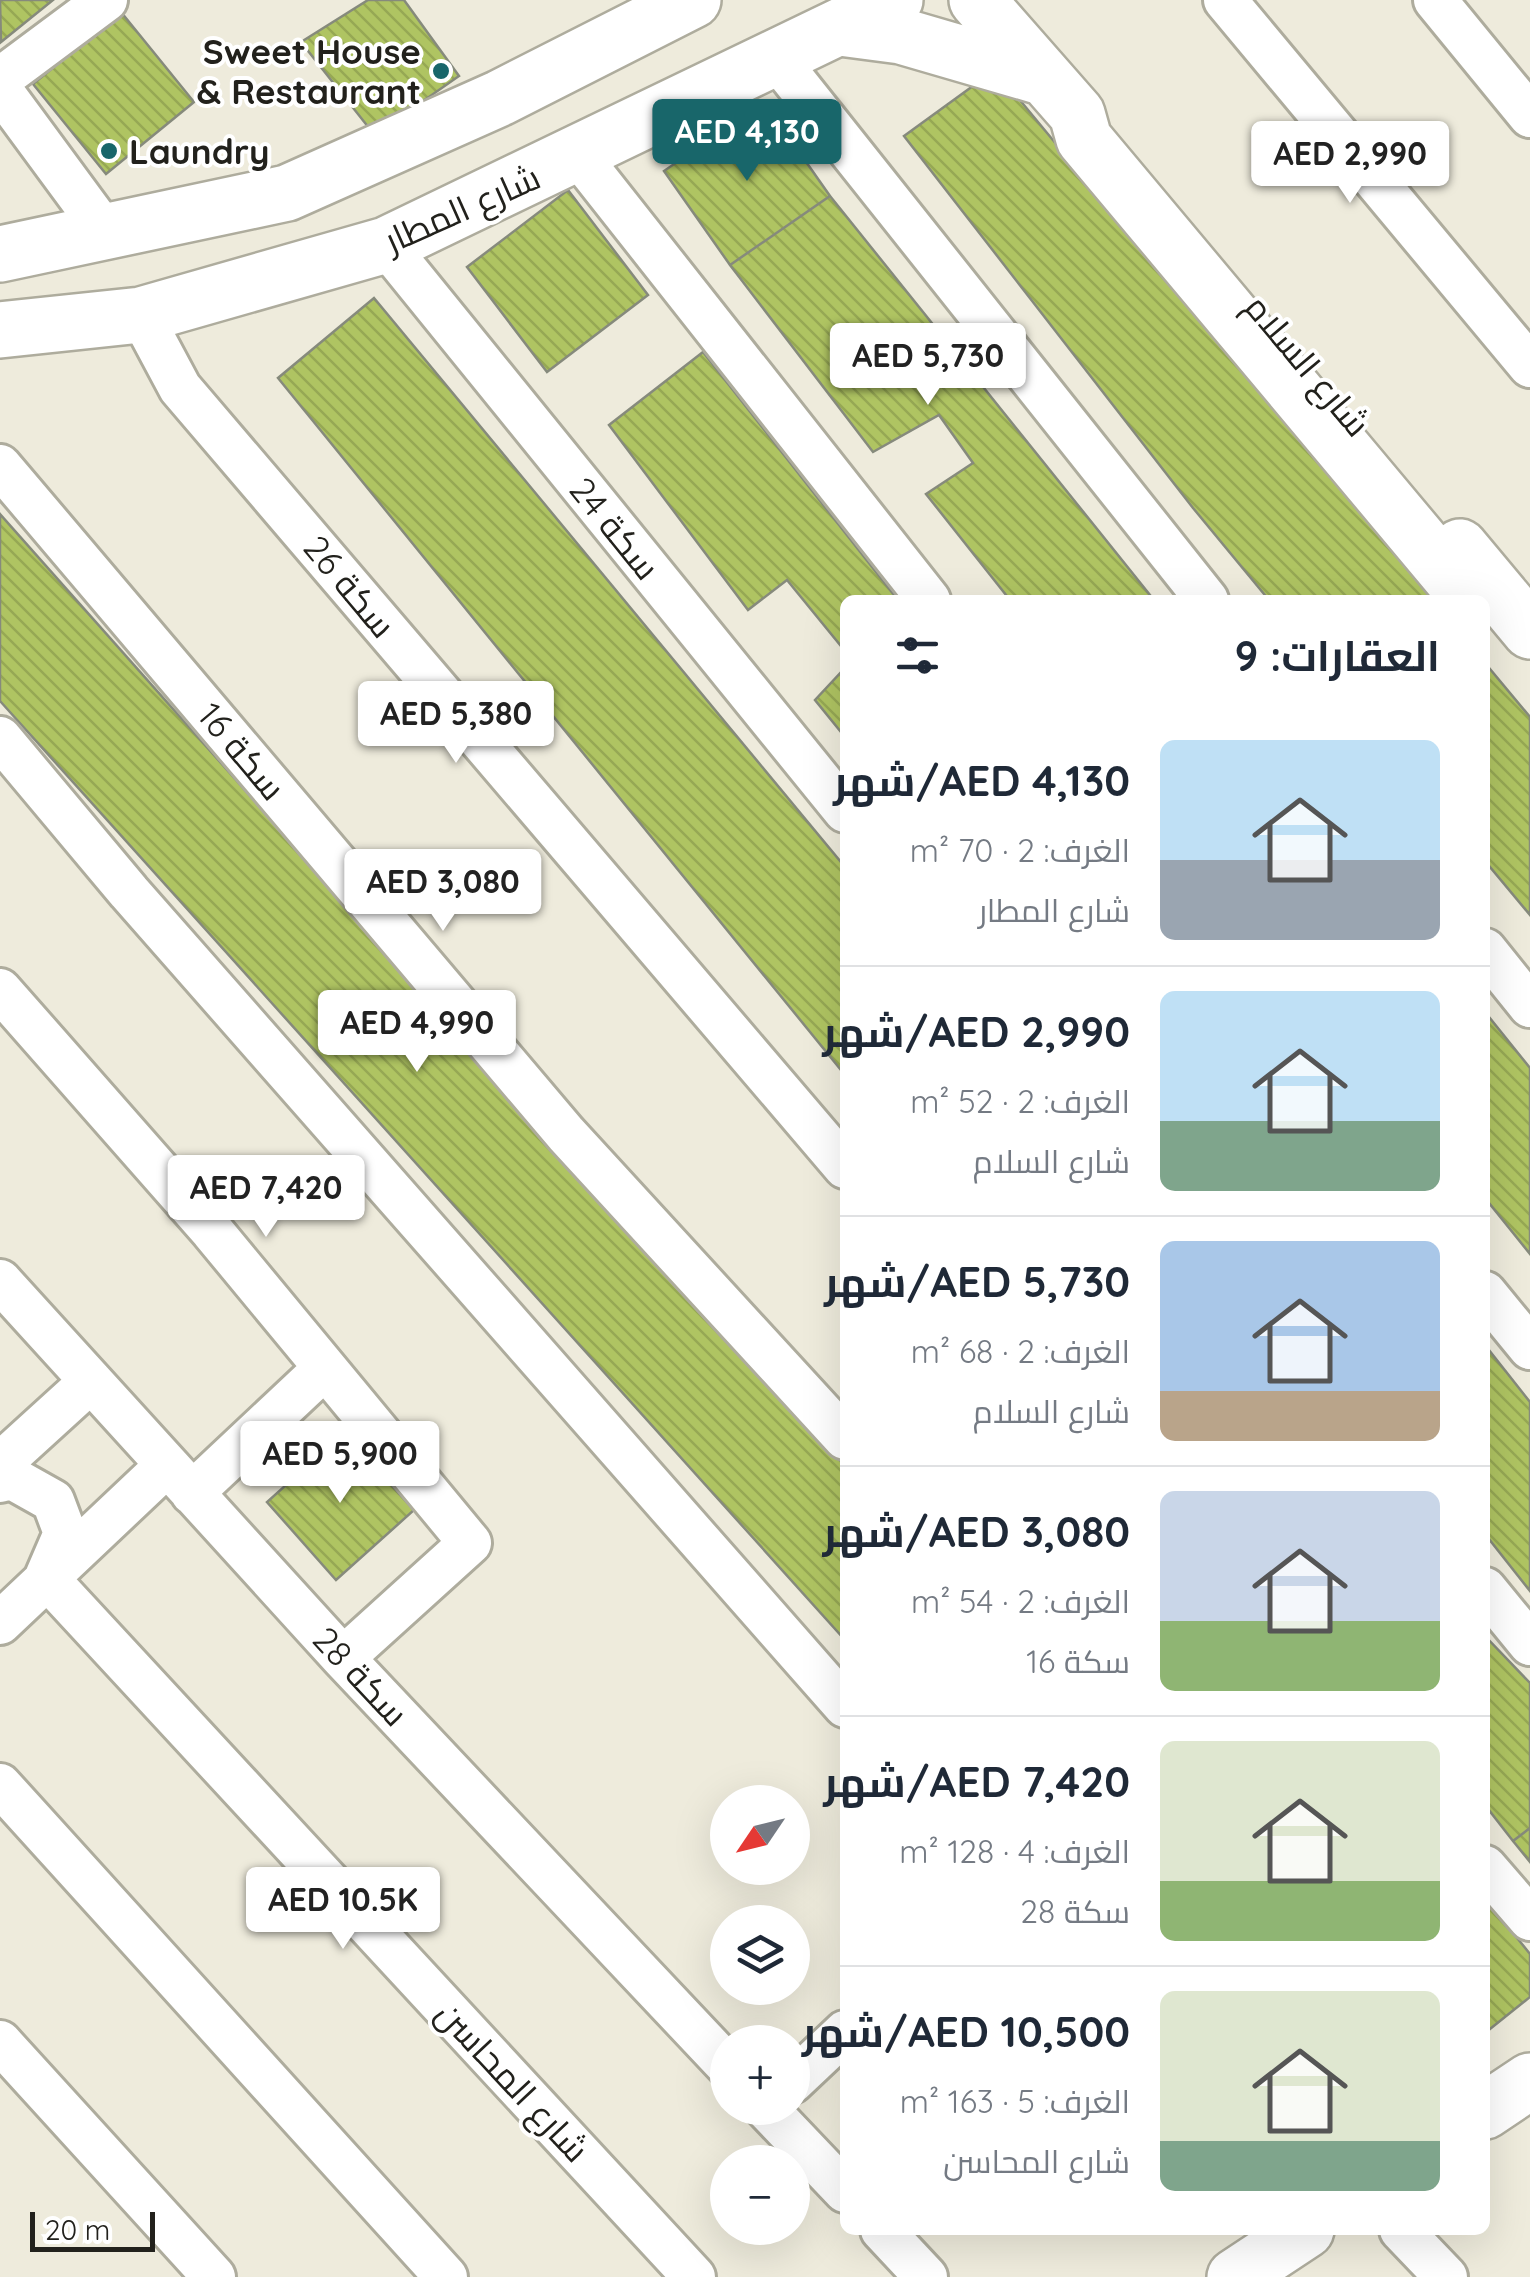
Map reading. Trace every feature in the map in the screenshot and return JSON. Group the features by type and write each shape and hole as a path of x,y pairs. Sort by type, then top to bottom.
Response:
{"street":[{"path":"0,80 106,0"},
{"path":"0,254 286,193 500,98 694,0"},
{"name":"شارع المطار","path":"0,330 141,315 386,245 578,156 895,0"},
{"name":"شارع السلام","path":"977,0 1060,96 1084,139 1466,595"},
{"path":"1020,0 1060,96"},
{"path":"1225,0 1530,366"},
{"path":"1435,0 1530,116"},
{"path":"840,28 902,36 1060,96"},
{"path":"777,59 1203,595"},
{"path":"0,89 106,233"},
{"name":"شارع السلام","path":"1060,96 1103,121 1530,631"},
{"path":"578,156 924,595"},
{"name":"سكة 24","path":"386,245 840,805"},
{"name":"سكة 26","path":"141,315 180,388 840,1162"},
{"name":"سكة 16","path":"0,466 566,1134 840,1433"},
{"path":"1490,624 1530,669"},
{"path":"0,738 129,892 840,1700"},
{"path":"1490,956 1530,1006"},
{"path":"0,990 326,1368 470,1543 343,1658"},
{"name":"سكة 28","path":"0,1281 343,1658 710,2047"},
{"path":"1490,1298 1530,1348"},
{"path":"0,1623 46,1578 326,1368"},
{"path":"0,1464 90,1382"},
{"path":"0,1481 12,1478 53,1500 65,1534 46,1578"},
{"name":"شارع المحاسن","path":"46,1578 694,2277"},
{"path":"1490,1595 1530,1644"},
{"path":"0,1786 446,2277"},
{"path":"1490,1872 1530,1918"},
{"path":"810,2065 840,2037"},
{"path":"0,2042 214,2277"},
{"path":"782,2125 840,2186"},
{"path":"887,2235 926,2277"},
{"path":"1235,2277 1298,2235"},
{"path":"1406,2235 1446,2277"}],"building":[{"path":"0,0 53,0 1,42"},
{"path":"368,0 404,0 459,76 426,99 369,128 301,42"},
{"path":"121,12 194,102 106,174 33,84"},
{"path":"995,70 1429,595 1265,595 904,136"},
{"path":"764,102 830,196 730,265 664,171"},
{"path":"568,190 648,295 547,372 467,267"},
{"path":"830,196 1150,595 1006,595 926,494 973,463 939,415 873,452 730,265"},
{"path":"374,298 840,861 840,1069 278,378"},
{"path":"703,352 894,595 840,595 840,645 787,580 748,610 609,425"},
{"path":"0,514 840,1460 840,1634 0,701"},
{"path":"1490,669 1530,717 1530,915 1490,867"},
{"path":"840,673 840,731 815,700"},
{"path":"1490,1018 1530,1068 1530,1254 1490,1204"},
{"path":"1490,1351 1530,1402 1530,1591 1490,1540"},
{"path":"344,1433 414,1510 336,1580 267,1502"},
{"path":"1490,1641 1530,1683 1530,1828 1513,1841 1490,1811"},
{"path":"1530,1828 1530,1862 1513,1841"},
{"path":"1490,1904 1530,1954 1530,1997 1490,2029"}],"place":[{"name":"Sweet House & Restaurant","path":"441,71"},
{"name":"Laundry","path":"109,151"}]}
